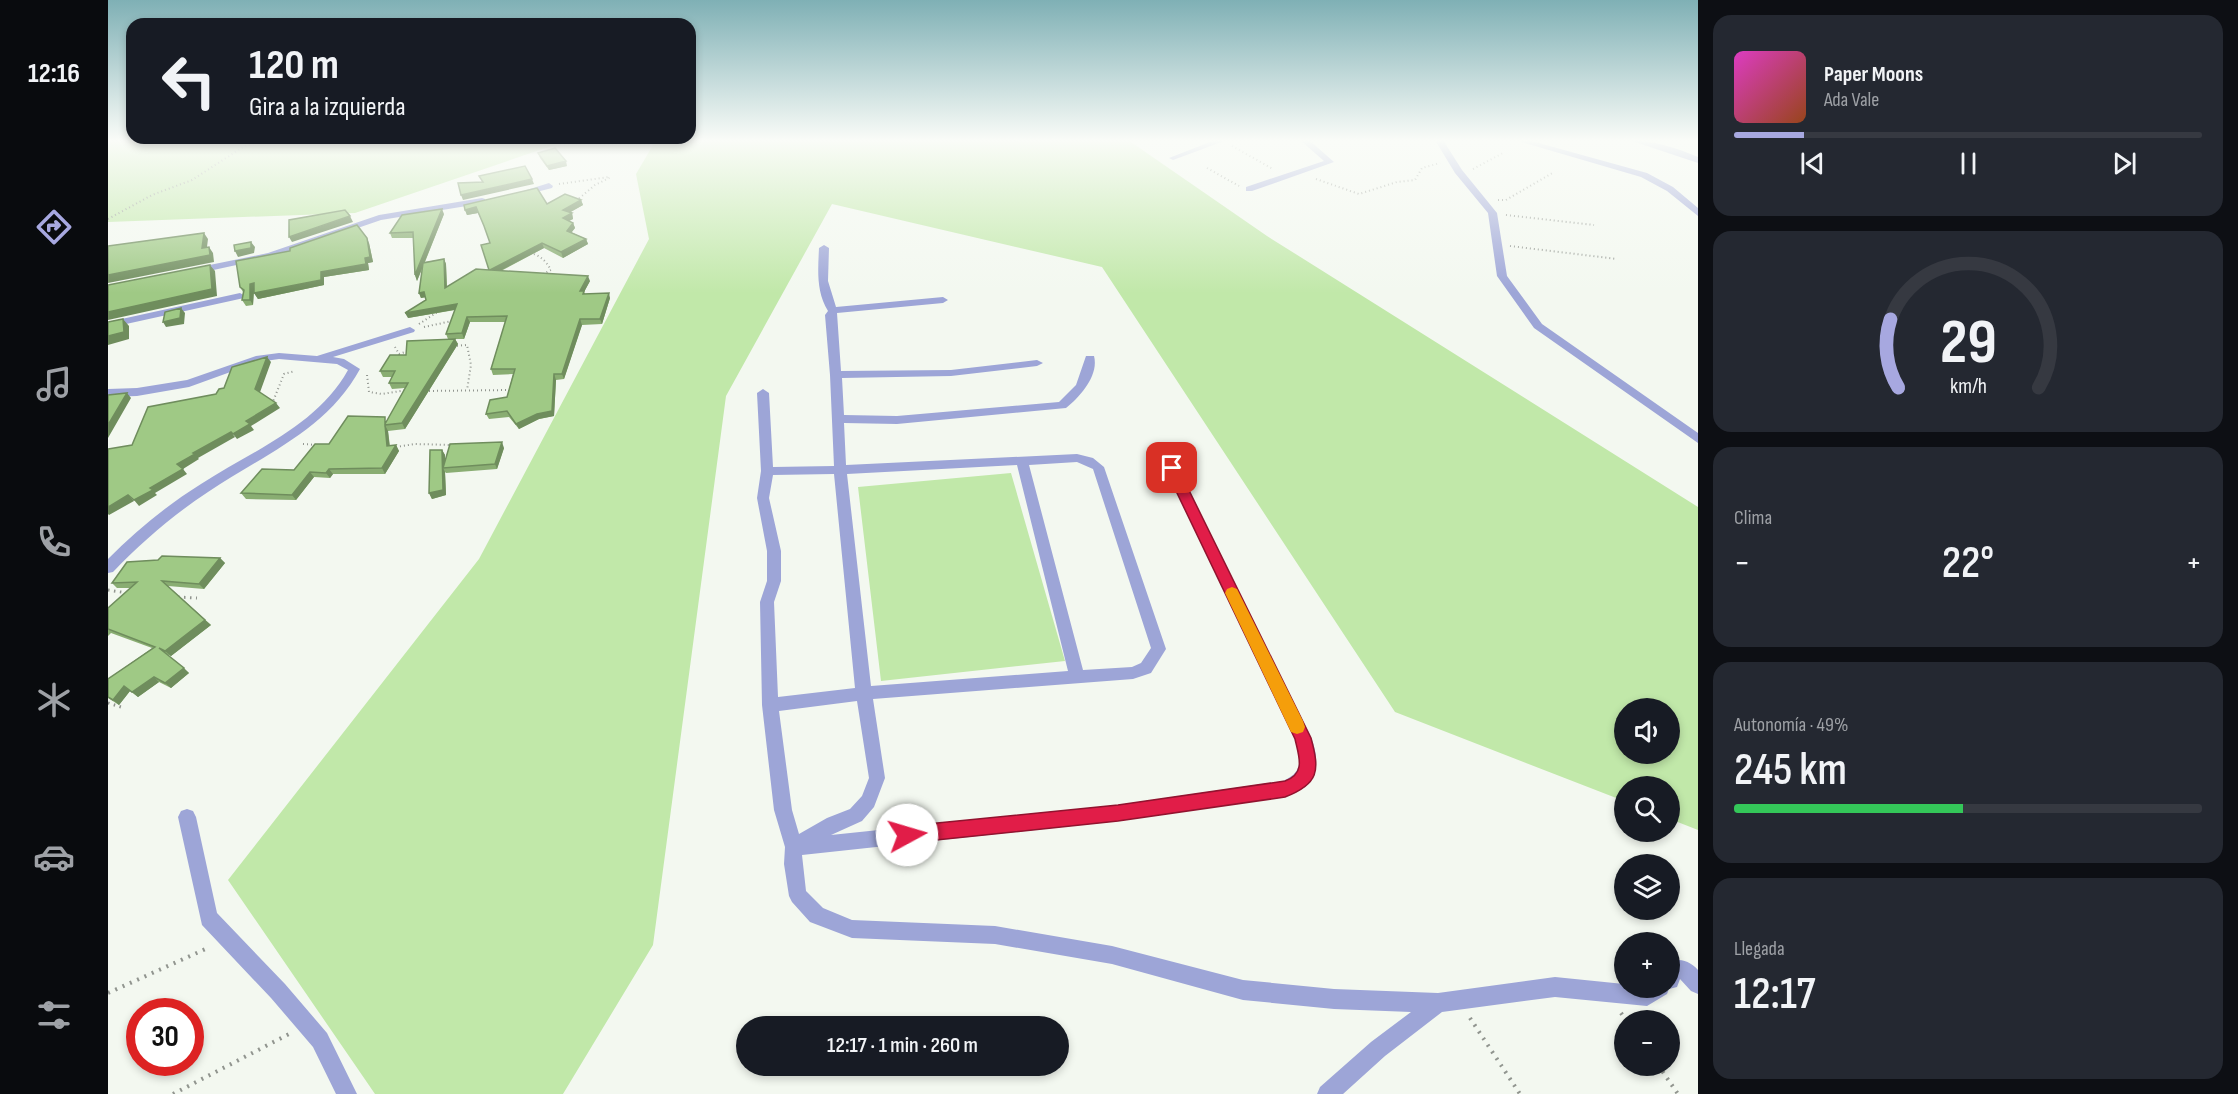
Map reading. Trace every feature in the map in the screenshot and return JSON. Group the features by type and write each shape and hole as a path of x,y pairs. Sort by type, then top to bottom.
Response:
{"street":[{"path":"507,196 528,191"},
{"path":"1475,191 1492,213 1502,276 1538,326 1698,439"},
{"path":"1672,191 1698,213"},
{"path":"189,272 270,255 380,218 496,198"},
{"path":"824,248 823,288 826,300 833,311"},
{"path":"108,325 240,296"},
{"path":"794,848 833,824 856,815 868,801 877,778 859,661 840,470 836,375 830,315 833,311 840,309 943,300"},
{"path":"318,358 410,330"},
{"path":"108,393 137,392 189,383 256,359 279,356 318,358 340,362 354,369 339,394 317,415 280,444 187,499 139,536 108,568"},
{"path":"838,419 897,420 1062,405 1078,394 1085,381 1090,358"},
{"path":"836,375 951,373 1037,363"},
{"path":"763,393 767,471 764,498 774,551 774,580 767,603 770,705 783,810 794,848 793,864 798,896 818,915 852,930 995,935 1112,955 1243,990 1334,999 1438,1003 1555,987 1614,993"},
{"path":"767,471 840,470 1077,458 1089,460 1098,467 1159,649 1146,668 1134,672 865,693 770,705"},
{"path":"1022,461 1077,677"},
{"path":"794,848 1118,813 1285,789 1300,783 1306,774 1308,758 1303,738 1172,468"},
{"path":"188,817 209,918 320,1040 347,1094"},
{"path":"1680,970 1685,970 1698,984"},
{"path":"1327,1094 1378,1049 1438,1003"}],"path":[{"path":"108,219 163,191"},
{"path":"575,202 588,191"},
{"path":"1354,191 1362,194 1371,191"},
{"path":"1481,197 1506,200 1521,191"},
{"path":"1492,213 1594,225"},
{"path":"1497,244 1617,259"},
{"path":"534,245 526,252 541,255 551,270 538,277"},
{"path":"410,330 447,306"},
{"path":"410,330 454,320"},
{"path":"444,346 466,345 471,365 467,390"},
{"path":"399,354 418,348"},
{"path":"266,408 274,402 284,374 300,369 318,358"},
{"path":"354,369 363,369 368,372 366,387 369,392 382,394 411,391"},
{"path":"418,391 520,390"},
{"path":"280,444 323,446"},
{"path":"387,448 415,444 459,445"},
{"path":"108,590 132,593"},
{"path":"170,597 197,598"},
{"path":"108,703 121,707"},
{"path":"108,993 229,939"},
{"path":"1459,1001 1520,1094"},
{"path":"173,1094 306,1025"},
{"path":"1666,1076 1678,1094"}],"green space":[{"path":"108,191 419,191 355,213 108,222"},
{"path":"639,191 1202,191 1267,236 1698,507 1698,830 1680,823 1680,776 1614,776 1614,797 1395,712 1102,267 832,204 726,396 653,945 563,1094 375,1094 228,880 479,559 649,239"},
{"path":"1011,473 1065,661 881,681 858,487"}],"building":[{"path":"460,191 479,191 461,195"},
{"path":"524,191 539,191 547,204 565,194 581,200 563,210 572,213 563,218 573,223 567,231 586,239 561,252 542,243 490,270 588,276 580,291 584,291 583,294 609,293 600,319 580,319 562,374 554,374 552,411 537,414 516,424 507,411 486,414 490,400 507,397 515,369 491,369 507,316 467,317 462,333 446,334 457,304 405,313 426,300 424,292 419,293 423,263 444,259 445,288 476,269 489,270 481,245 490,243 484,226 476,207 465,210 464,205"},
{"path":"442,209 415,275 413,232 390,233 402,215"},
{"path":"345,210 350,216 289,237 289,220"},
{"path":"357,225 367,238 370,257 365,258 366,264 321,272 321,280 254,293 254,283 250,284 250,300 242,300 244,290 240,287 236,261 290,251 290,248"},
{"path":"204,233 202,248 209,247 210,255 108,275 108,246"},
{"path":"251,242 251,248 235,251 234,245"},
{"path":"210,265 212,289 108,312 108,285"},
{"path":"181,308 180,318 163,322 165,312"},
{"path":"123,319 124,332 108,336 108,322"},
{"path":"455,339 402,423 385,425 387,446 396,445 382,468 329,469 326,473 310,472 292,495 241,493 262,469 294,470 315,444 329,444 348,416 385,417 385,424 408,383 389,383 395,371 380,371 390,355 406,355 407,341"},
{"path":"267,357 255,389 276,403 246,421 250,424 233,434 231,432 177,464 183,469 150,488 153,490 134,500 128,495 108,507 108,449 132,445 148,407 216,394 219,389 224,388 232,367"},
{"path":"127,393 108,425 108,395"},
{"path":"502,442 495,464 443,468 450,444"},
{"path":"430,450 442,450 443,490 429,493"},
{"path":"162,556 220,558 199,584 162,581 205,620 165,651 159,648 184,668 165,683 154,677 132,692 124,686 113,700 108,697 108,679 155,647 108,629 108,608 137,582 112,583 127,562 158,560"}],"slow traffic":[{"path":"1232,593 1297,727"}],"route":[{"path":"907,835 1118,813 1285,789 1300,783 1306,774 1308,758 1303,738 1172,468"}]}
